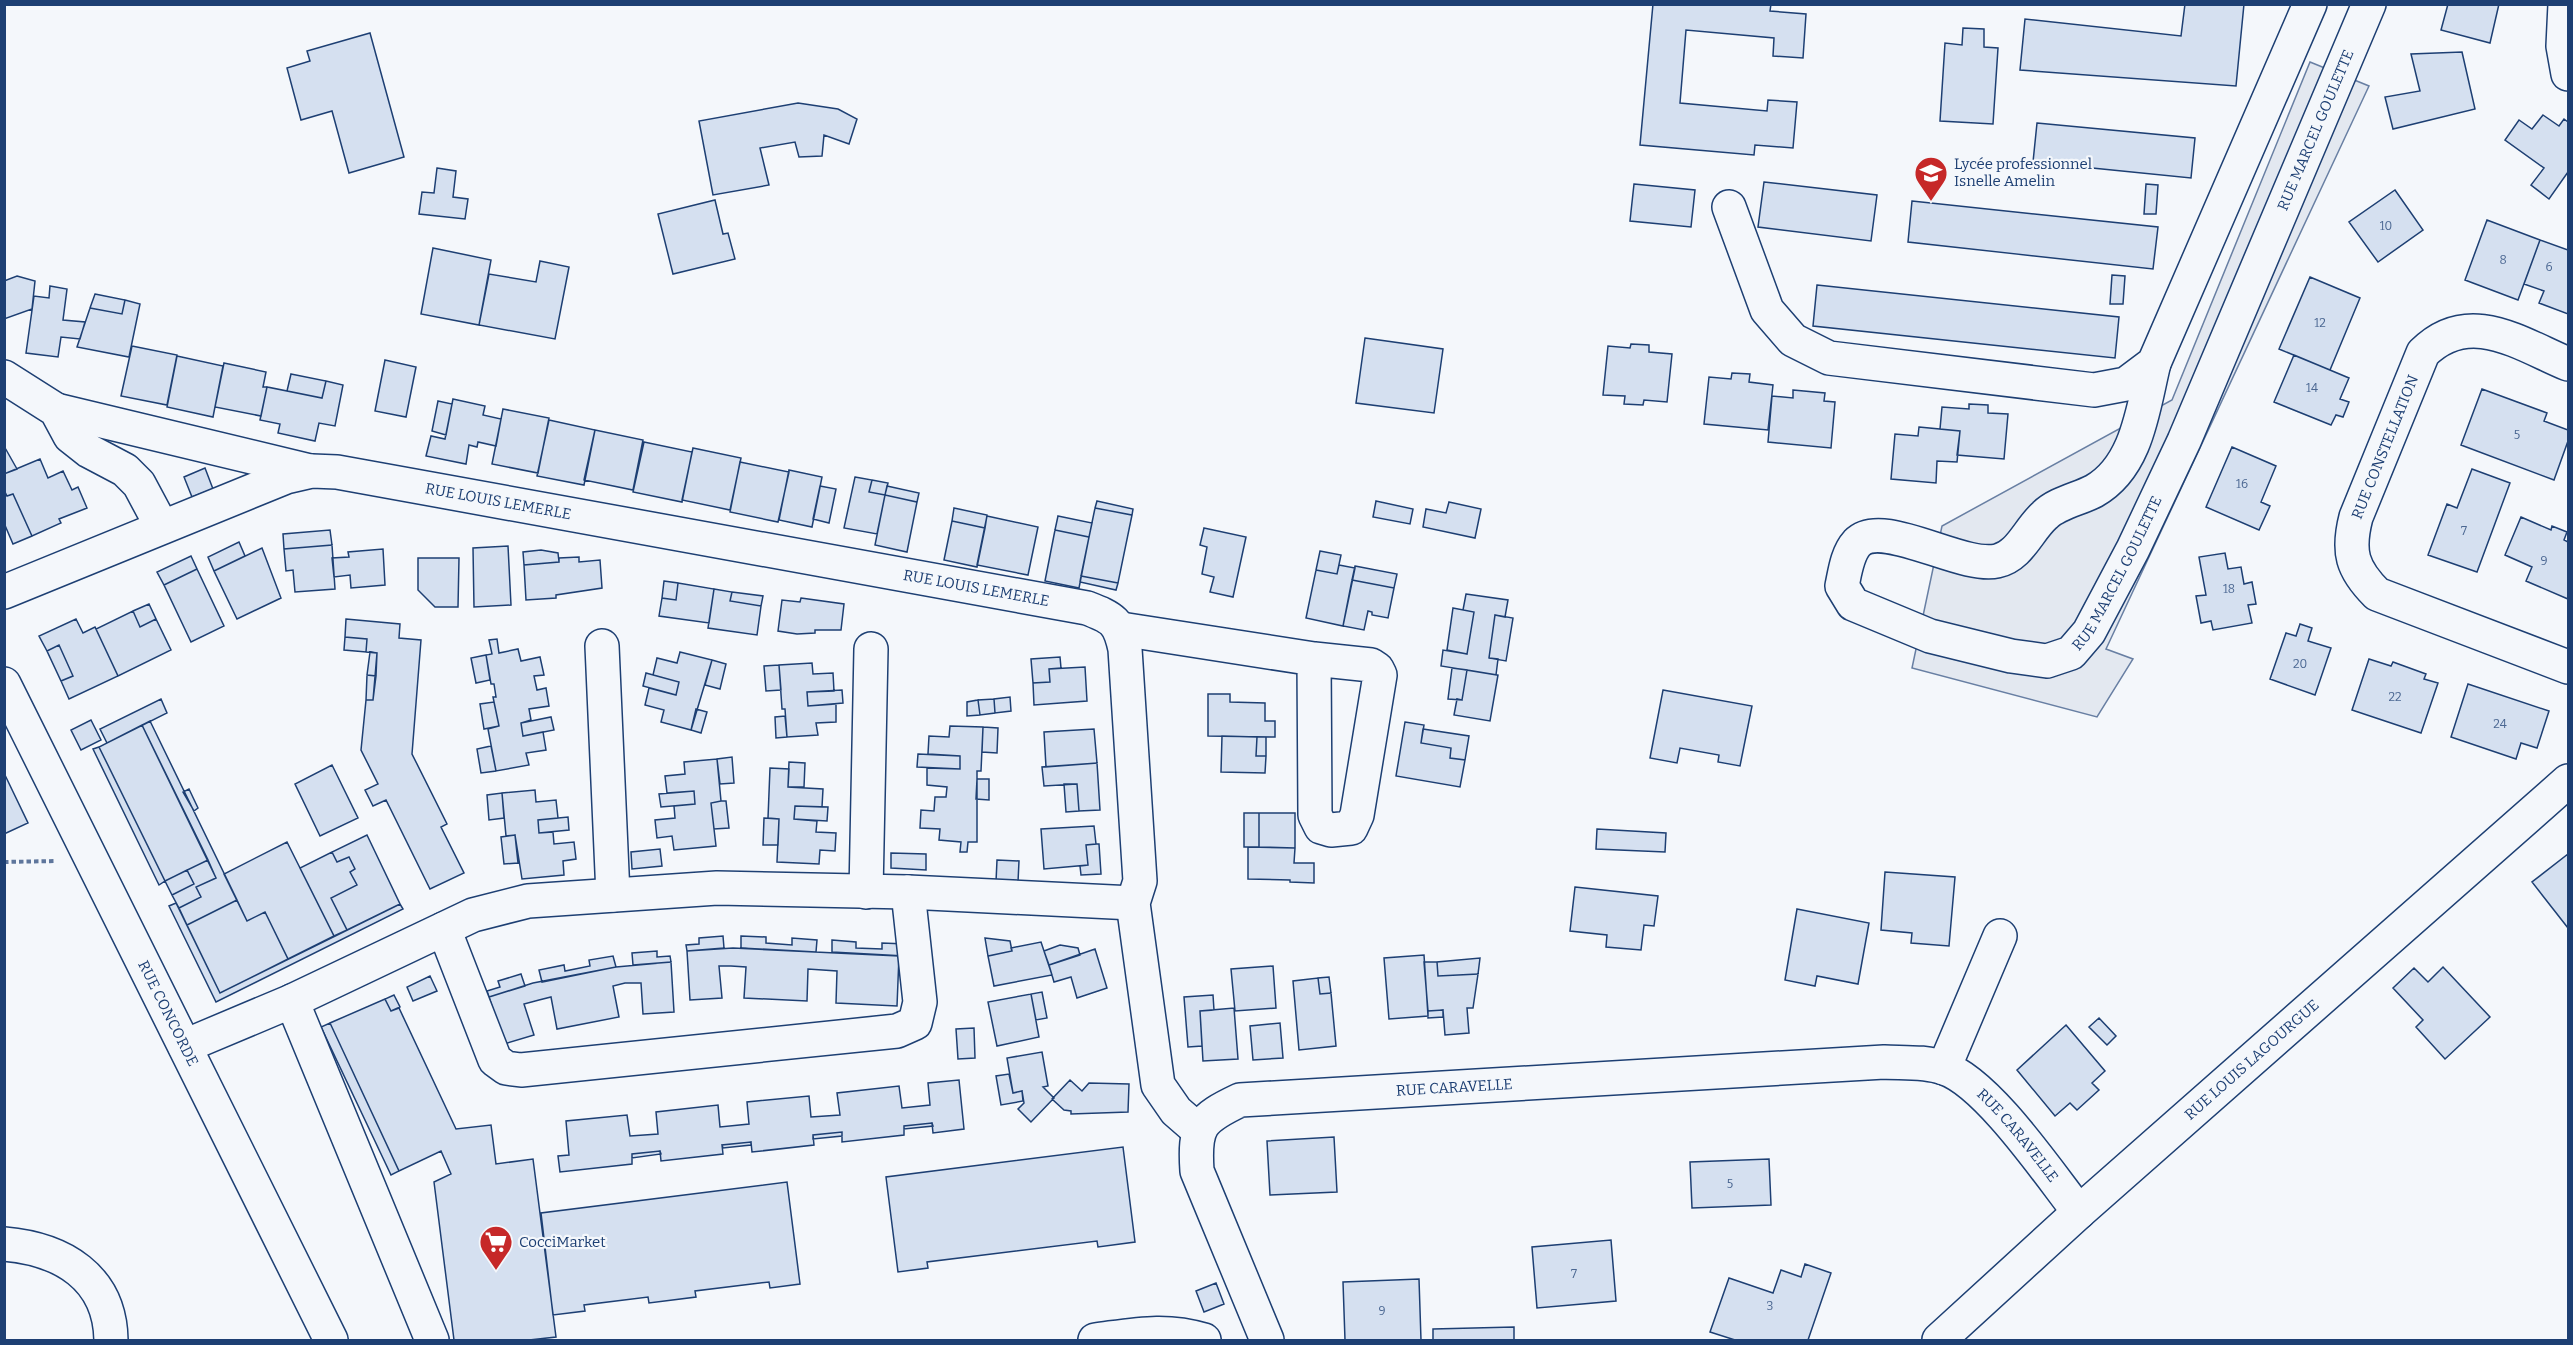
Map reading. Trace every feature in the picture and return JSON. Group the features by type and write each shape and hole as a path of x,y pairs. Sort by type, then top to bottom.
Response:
{"street":[{"name":"RUE MARCEL GOULETTE","path":"2310,4 2154,363 2135,441 2113,476 2095,490 2046,513 2011,556 1995,562 1975,562 1886,536 1869,535 1856,544 1846,565 1842,586 1853,604 1930,636 2011,656 2048,661 2071,653 2089,632 2133,549 2184,441 2369,4"},
{"path":"2565,4 2563,46 2568,74"},
{"path":"1730,207 1767,309 1792,340 1829,358 2094,390 2126,384 2154,363"},
{"name":"RUE CONSTELLATION","path":"2568,364 2490,331 2470,330 2451,334 2436,341 2423,353 2356,517 2350,538 2353,561 2360,578 2377,594 2568,667"},
{"name":"RUE LOUIS LEMERLE","path":"4,377 56,410 312,471"},
{"name":"RUE LOUIS LEMERLE","path":"56,410 70,436 89,451 125,470 140,484 162,527"},
{"name":"RUE LOUIS LEMERLE","path":"4,592 286,477 312,471 337,471 1087,608 1107,615 1121,629"},
{"path":"1267,1341 1197,1171 1195,1150 1198,1131 1176,1112 1158,1085 1133,903 1140,881 1125,649 1121,629 1314,659 1371,665 1377,669 1380,675 1357,815 1351,828 1331,830 1322,827 1315,815 1314,659"},
{"path":"602,646 613,895"},
{"path":"866,892 871,649"},
{"name":"RUE CONCORDE","path":"4,684 331,1341"},
{"name":"RUE LOUIS LAGOURGUE","path":"1939,1341 2079,1212 2568,781"},
{"path":"185,1046 292,1001 472,915 528,901 717,888 908,892 1133,903"},
{"path":"444,928 495,1060 506,1068 521,1070 897,1031 915,1023 920,1002 908,892"},
{"path":"1944,1068 2000,936"},
{"path":"292,1001 432,1341"},
{"name":"RUE CARAVELLE","path":"1198,1131 1213,1113 1240,1100 1884,1062 1914,1063 1944,1068 1969,1083 1992,1103 2079,1212"},
{"path":"4,1244 17,1245 58,1257 86,1274 102,1297 111,1341"},
{"path":"1095,1341 1154,1332 1187,1335 1204,1341"}],"path":[{"path":"4,862 92,860"}],"shaded area":[{"path":"2310,62 2369,86 2106,649 2133,659 2097,717 1912,668 1942,526 2172,400"}],"building":[{"path":"1653,4 1771,4 1770,11 1806,14 1803,58 1773,56 1774,38 1686,30 1680,103 1767,111 1768,100 1797,102 1793,148 1755,145 1754,155 1640,145"},
{"path":"2185,4 2244,4 2236,86 2020,70 2025,19 2181,36"},
{"path":"2448,4 2499,4 2490,43 2441,30"},
{"path":"1963,28 1984,29 1984,47 1998,48 1993,124 1940,121 1945,43 1962,45"},
{"path":"370,33 404,157 349,173 332,111 301,120 287,68 310,61 307,51"},
{"path":"2462,52 2475,109 2393,129 2385,97 2420,91 2411,54"},
{"path":"798,103 838,109 857,119 849,144 824,135 822,156 799,157 795,142 760,148 769,185 713,195 699,121"},
{"path":"2543,115 2559,126 2564,119 2568,122 2568,172 2549,199 2531,185 2544,168 2505,140 2519,120 2532,129"},
{"path":"2037,123 2195,138 2191,178 2033,162"},
{"path":"437,168 456,171 453,197 468,199 465,219 419,214 422,192 434,193"},
{"path":"1764,182 1877,195 1871,241 1758,227"},
{"path":"1634,184 1695,190 1691,227 1630,221"},
{"path":"2146,184 2158,185 2156,214 2144,214"},
{"path":"2395,190 2423,230 2378,262 2349,222"},
{"path":"715,200 723,234 728,233 735,259 673,274 658,214"},
{"path":"1912,201 2158,227 2153,269 1908,242"},
{"path":"2487,220 2540,240 2518,300 2465,280"},
{"path":"2540,240 2568,250 2568,314 2539,303 2544,291 2524,284"},
{"path":"433,248 491,260 479,325 421,314"},
{"path":"540,261 569,267 555,339 479,325 489,274 536,282"},
{"path":"2112,275 2125,276 2123,304 2110,304"},
{"path":"17,276 35,281 32,309 4,319 4,281"},
{"path":"2310,277 2360,298 2330,370 2279,349"},
{"path":"1817,285 2119,317 2115,358 1813,326"},
{"path":"50,286 67,289 63,320 85,322 80,339 61,337 58,357 26,353 34,296 49,298"},
{"path":"95,294 125,300 122,314 90,308"},
{"path":"125,300 140,304 129,357 77,347 90,308 122,314"},
{"path":"1365,338 1443,349 1434,413 1356,403"},
{"path":"1631,344 1649,345 1649,352 1672,354 1667,402 1644,400 1643,405 1624,404 1625,396 1603,395 1608,346 1630,348"},
{"path":"132,346 177,355 167,405 121,396"},
{"path":"2294,355 2349,378 2340,399 2349,402 2343,417 2336,415 2331,425 2274,402"},
{"path":"177,356 223,366 213,417 167,407"},
{"path":"385,360 416,367 406,417 375,411"},
{"path":"224,363 266,372 263,387 267,387 261,416 215,407"},
{"path":"1732,373 1750,374 1749,382 1773,385 1768,430 1704,424 1709,377 1731,379"},
{"path":"291,374 326,381 322,398 287,391"},
{"path":"326,381 343,385 335,426 319,423 315,441 278,433 280,424 260,420 267,387 322,398"},
{"path":"2482,389 2547,413 2544,421 2568,430 2568,441 2554,480 2461,445"},
{"path":"1793,390 1825,393 1824,401 1835,402 1831,448 1768,442 1772,396 1793,398"},
{"path":"453,399 485,406 483,415 501,419 496,446 478,442 477,447 469,445 466,464 426,456 431,436 445,439"},
{"path":"438,401 452,404 446,435 432,431"},
{"path":"1969,404 1988,405 1988,413 2008,414 2004,459 1957,455 1960,431 1940,429 1942,407 1969,409"},
{"path":"503,409 549,418 538,473 492,464"},
{"path":"549,420 595,430 584,485 537,476"},
{"path":"1919,427 1960,431 1957,462 1937,461 1936,483 1891,479 1895,434 1918,436"},
{"path":"595,430 643,440 633,490 584,480"},
{"path":"644,442 692,452 682,502 633,492"},
{"path":"4,446 17,469 4,474"},
{"path":"2232,447 2276,466 2261,502 2270,506 2259,530 2206,507"},
{"path":"693,448 741,458 730,510 682,500"},
{"path":"40,459 48,478 63,471 72,490 78,487 87,508 59,519 61,523 32,536 13,494 7,496 4,490 4,474"},
{"path":"740,462 789,472 778,522 730,512"},
{"path":"205,468 213,489 192,497 184,477"},
{"path":"2472,469 2510,483 2477,572 2428,555 2447,504 2457,508"},
{"path":"789,470 822,477 812,527 779,520"},
{"path":"855,477 872,480 869,492 885,495 877,534 844,528"},
{"path":"872,480 888,483 885,495 869,492"},
{"path":"820,486 836,489 829,523 813,519"},
{"path":"887,486 919,493 917,502 885,495"},
{"path":"4,490 7,496 13,494 32,536 13,544 4,523"},
{"path":"885,495 917,502 907,552 875,545"},
{"path":"1097,501 1133,509 1132,515 1095,508"},
{"path":"1376,501 1413,509 1410,524 1373,517"},
{"path":"1449,502 1481,509 1475,538 1423,527 1426,509 1446,513"},
{"path":"954,508 987,515 985,528 952,521"},
{"path":"1095,508 1132,515 1118,583 1081,576"},
{"path":"987,516 1038,527 1028,575 977,565"},
{"path":"1058,516 1092,523 1089,537 1055,530"},
{"path":"2521,517 2551,530 2552,526 2567,532 2564,540 2568,542 2568,599 2526,581 2532,567 2505,555"},
{"path":"952,521 985,528 977,567 944,560"},
{"path":"1204,528 1246,537 1233,597 1210,592 1214,577 1202,574 1207,547 1200,545"},
{"path":"330,530 332,545 284,549 283,534"},
{"path":"1055,530 1089,537 1079,588 1045,581"},
{"path":"239,542 245,556 214,571 208,557"},
{"path":"332,545 335,589 295,592 293,570 286,571 284,549"},
{"path":"508,546 511,605 474,607 473,548"},
{"path":"262,548 281,598 237,619 214,571"},
{"path":"383,549 385,585 351,588 350,575 334,577 332,558 349,557 348,552"},
{"path":"541,550 558,553 559,562 524,565 523,552"},
{"path":"1320,551 1341,555 1337,574 1316,570"},
{"path":"2225,553 2228,569 2241,567 2244,584 2252,582 2256,604 2248,605 2252,623 2213,630 2211,621 2201,623 2196,596 2206,595 2199,557"},
{"path":"191,556 197,569 164,585 157,572"},
{"path":"579,557 579,562 600,560 602,588 556,595 556,598 526,600 524,565 559,562 559,558"},
{"path":"418,558 459,558 458,607 435,607 418,590"},
{"path":"1339,565 1355,568 1343,626 1306,618 1316,570 1337,574"},
{"path":"1355,566 1397,574 1394,588 1352,580"},
{"path":"197,569 224,626 191,642 164,585"},
{"path":"1081,576 1118,583 1116,590 1080,582"},
{"path":"1352,580 1394,588 1388,618 1372,615 1372,612 1368,611 1364,630 1343,626"},
{"path":"664,581 678,583 676,600 662,598"},
{"path":"678,583 714,589 709,623 659,616 662,598 676,600"},
{"path":"714,589 732,592 730,601 761,606 757,635 708,628"},
{"path":"732,592 763,596 761,606 730,601"},
{"path":"1466,594 1508,600 1505,617 1495,615 1489,658 1498,659 1496,675 1441,666 1443,650 1467,654 1474,612 1463,610"},
{"path":"801,598 844,604 841,630 815,630 815,633 797,634 778,631 782,600 800,602"},
{"path":"149,604 156,619 140,627 133,611"},
{"path":"1453,608 1474,612 1467,654 1447,650"},
{"path":"133,611 140,627 156,619 171,650 118,676 96,629"},
{"path":"1495,615 1513,618 1506,661 1489,658"},
{"path":"76,619 83,633 95,627 118,676 69,699 61,681 73,676 59,645 47,651 39,636"},
{"path":"346,619 400,624 399,638 421,640 412,754 447,824 441,827 464,873 430,889 386,800 373,806 365,790 378,784 361,750 366,700 373,700 377,653 366,652 367,639 345,637"},
{"path":"2300,624 2312,628 2308,641 2331,648 2315,695 2270,679 2286,633 2296,636"},
{"path":"345,637 367,639 366,652 344,650"},
{"path":"497,639 499,653 518,649 521,661 540,657 544,675 534,676 537,690 546,688 549,706 529,709 531,720 521,723 523,736 543,732 546,750 526,753 529,765 496,771 488,729 499,726 493,697 496,697 494,684 491,684 486,655 492,654 489,640"},
{"path":"59,645 73,676 61,681 47,651"},
{"path":"370,652 377,653 376,676 367,675"},
{"path":"680,652 712,660 691,730 661,722 664,710 645,705 649,688 676,695 679,682 653,675 657,658 677,663"},
{"path":"486,655 490,680 476,683 471,658"},
{"path":"1060,657 1061,668 1049,669 1050,682 1033,683 1031,659"},
{"path":"2369,659 2391,666 2393,662 2426,674 2424,679 2438,683 2421,733 2352,710"},
{"path":"712,660 726,664 720,689 705,685"},
{"path":"812,663 813,674 833,673 834,691 807,692 808,706 836,704 836,722 816,723 818,735 787,737 785,709 782,709 779,665"},
{"path":"779,665 781,690 766,691 764,666"},
{"path":"1085,667 1087,701 1034,705 1033,683 1050,682 1049,669"},
{"path":"1452,668 1467,670 1462,700 1448,699"},
{"path":"1467,670 1498,675 1490,721 1454,715 1457,699 1462,700"},
{"path":"646,673 679,682 676,695 643,686"},
{"path":"367,675 376,676 373,700 366,700"},
{"path":"2468,684 2549,711 2537,748 2521,743 2516,759 2451,737"},
{"path":"842,690 843,703 808,706 807,692"},
{"path":"1663,690 1752,706 1740,766 1718,762 1719,755 1680,748 1677,763 1650,758"},
{"path":"1208,694 1230,694 1230,702 1265,703 1265,721 1275,721 1275,737 1208,736"},
{"path":"1010,697 1011,711 995,713 994,699"},
{"path":"161,699 167,713 107,743 100,729"},
{"path":"994,699 995,713 980,715 978,700"},
{"path":"978,700 980,715 967,716 967,702"},
{"path":"494,702 499,726 484,729 480,704"},
{"path":"696,709 707,712 701,733 691,730"},
{"path":"785,716 787,737 776,738 775,717"},
{"path":"551,717 554,730 523,736 521,723"},
{"path":"91,720 101,740 81,750 71,730"},
{"path":"150,721 237,900 187,925 179,908 201,897 196,887 216,878 142,725"},
{"path":"1405,722 1424,725 1421,743 1451,748 1450,758 1465,760 1460,787 1396,776"},
{"path":"142,725 208,860 165,881 99,747"},
{"path":"950,726 983,727 981,771 977,771 977,842 968,842 967,852 960,852 961,842 939,840 940,829 920,828 921,810 934,811 935,797 946,797 947,787 927,785 927,768 960,769 960,756 928,754 929,736 949,737"},
{"path":"983,727 998,728 997,753 982,752"},
{"path":"1094,729 1097,763 1046,767 1044,732"},
{"path":"1423,729 1469,736 1465,760 1450,758 1451,748 1421,743"},
{"path":"1222,736 1257,737 1256,756 1266,756 1265,773 1221,772"},
{"path":"1257,737 1266,737 1266,756 1256,756"},
{"path":"491,746 496,771 481,773 477,749"},
{"path":"99,747 165,881 159,885 93,749"},
{"path":"918,754 960,756 960,769 917,767"},
{"path":"732,757 734,783 720,784 717,759"},
{"path":"717,759 721,801 711,803 716,846 674,850 672,836 657,838 655,820 675,818 674,806 695,804 694,791 667,793 665,776 685,774 684,762"},
{"path":"789,762 805,763 804,787 788,787"},
{"path":"1097,763 1100,810 1079,811 1077,784 1044,786 1042,767"},
{"path":"332,765 358,818 320,836 295,784"},
{"path":"770,768 789,769 788,787 823,789 822,807 795,806 794,819 817,821 816,832 836,833 835,851 820,850 819,864 777,862 779,819 768,818"},
{"path":"4,773 28,823 4,834"},
{"path":"977,779 989,779 989,800 976,799"},
{"path":"1064,784 1077,784 1079,811 1066,812"},
{"path":"189,789 198,808 194,811 183,792"},
{"path":"535,790 536,802 556,800 558,818 538,820 539,833 553,832 554,844 574,842 576,859 563,861 564,875 522,879 515,835 506,836 502,793"},
{"path":"694,791 695,804 661,807 659,794"},
{"path":"502,793 504,818 489,820 487,795"},
{"path":"726,801 729,828 714,829 711,803"},
{"path":"795,806 828,807 827,821 794,819"},
{"path":"1244,813 1259,813 1259,847 1244,847"},
{"path":"1259,813 1295,813 1295,848 1259,847"},
{"path":"568,817 569,830 539,833 538,820"},
{"path":"764,818 779,819 778,845 763,845"},
{"path":"1094,826 1096,844 1086,845 1088,865 1044,869 1041,829"},
{"path":"1597,829 1666,833 1665,852 1596,849"},
{"path":"367,835 400,904 347,930 331,898 357,885 350,872 355,869 349,857 337,862 332,852"},
{"path":"515,835 518,863 504,864 501,837"},
{"path":"287,842 334,936 288,959 265,912 247,921 224,874"},
{"path":"1099,844 1101,874 1081,875 1080,866 1088,865 1086,845"},
{"path":"1248,847 1295,848 1294,863 1314,863 1314,883 1248,879"},
{"path":"660,849 662,866 632,869 631,852"},
{"path":"332,852 337,862 349,857 355,869 350,872 357,885 331,898 347,930 334,936 300,868"},
{"path":"891,853 926,854 926,870 891,868"},
{"path":"2568,854 2568,928 2532,882"},
{"path":"208,860 216,878 196,887 201,897 179,908 172,895 194,884 187,870"},
{"path":"997,860 1019,861 1018,882 996,882"},
{"path":"187,870 194,884 172,895 165,881"},
{"path":"1885,872 1955,877 1949,946 1911,943 1912,933 1881,930"},
{"path":"1575,887 1658,896 1654,926 1644,925 1641,950 1606,947 1607,935 1570,931"},
{"path":"237,900 247,921 265,912 288,959 220,993 187,925"},
{"path":"176,903 220,993 400,904 403,909 216,1002 169,906"},
{"path":"1797,909 1869,923 1858,984 1817,976 1815,986 1785,980"},
{"path":"723,936 724,948 687,951 686,945 699,944 699,938"},
{"path":"741,936 766,937 766,943 792,945 792,938 817,940 816,952 741,948"},
{"path":"985,938 1010,941 1012,951 988,956"},
{"path":"832,940 856,942 856,948 882,949 882,943 906,944 905,956 832,952"},
{"path":"1041,942 1052,975 994,986 988,956 1012,951 1011,948"},
{"path":"1060,945 1078,948 1080,955 1049,965 1044,951"},
{"path":"733,948 899,956 897,1006 836,1003 837,971 808,969 807,1001 744,998 746,967 731,966 719,966 722,998 690,1000 687,951"},
{"path":"1095,949 1107,988 1077,998 1071,977 1054,982 1049,965"},
{"path":"657,951 657,957 670,956 671,962 633,965 632,953"},
{"path":"1424,955 1428,1016 1389,1019 1384,958"},
{"path":"613,956 616,967 542,982 539,970 564,965 565,971 590,966 589,960"},
{"path":"1480,958 1478,974 1438,976 1437,962"},
{"path":"671,962 674,1012 643,1014 641,983 625,983 613,986 619,1017 557,1029 551,997 524,1004 534,1035 504,1044 489,997 533,983 616,967"},
{"path":"1424,962 1437,962 1438,976 1478,974 1473,1008 1467,1008 1469,1033 1445,1035 1443,1010 1428,1011"},
{"path":"1273,966 1276,1008 1235,1011 1231,969"},
{"path":"2443,967 2490,1017 2445,1059 2416,1027 2423,1020 2393,988 2414,968 2428,982"},
{"path":"521,974 525,986 489,997 487,991 500,987 498,981"},
{"path":"430,976 437,991 413,1001 407,987"},
{"path":"1329,977 1331,993 1320,994 1318,978"},
{"path":"1318,978 1320,994 1331,993 1336,1046 1299,1050 1293,981"},
{"path":"1042,992 1047,1018 1036,1020 1031,994"},
{"path":"1031,994 1039,1037 997,1046 988,1002"},
{"path":"394,995 400,1007 391,1011 385,999"},
{"path":"1213,995 1214,1010 1200,1011 1202,1046 1188,1047 1184,997"},
{"path":"385,999 391,1011 399,1008 456,1129 491,1125 496,1164 533,1159 556,1337 529,1340 454,1340 434,1182 451,1174 441,1151 399,1171 330,1023"},
{"path":"1234,1008 1238,1059 1203,1061 1200,1011"},
{"path":"1443,1010 1443,1017 1428,1018 1428,1011"},
{"path":"2099,1018 2116,1036 2107,1045 2089,1027"},
{"path":"330,1023 399,1171 391,1175 321,1027"},
{"path":"1280,1023 1283,1058 1253,1060 1250,1026"},
{"path":"2066,1025 2105,1071 2092,1083 2099,1090 2077,1110 2070,1103 2055,1116 2017,1070"},
{"path":"974,1028 975,1058 958,1059 956,1029"},
{"path":"1042,1052 1048,1086 1043,1087 1054,1098 1031,1122 1018,1109 1024,1103 1022,1091 1013,1093 1007,1058"},
{"path":"1009,1074 1013,1093 1022,1091 1023,1101 1001,1105 996,1076"},
{"path":"959,1080 964,1129 933,1133 932,1123 904,1126 904,1135 842,1142 842,1132 813,1135 814,1145 752,1152 751,1142 722,1145 723,1154 661,1161 660,1151 632,1154 632,1164 560,1172 558,1156 569,1155 566,1121 627,1115 630,1136 658,1134 656,1112 718,1105 720,1127 749,1124 747,1102 809,1096 811,1117 840,1115 837,1093 899,1086 902,1108 930,1105 928,1083"},
{"path":"1070,1080 1082,1091 1089,1083 1129,1084 1128,1112 1071,1114 1071,1111 1064,1110 1052,1099"},
{"path":"932,1123 933,1126 904,1129 904,1126"},
{"path":"842,1132 842,1136 813,1139 813,1135"},
{"path":"1334,1137 1337,1192 1270,1195 1267,1141"},
{"path":"751,1142 751,1145 723,1148 722,1145"},
{"path":"1123,1147 1135,1242 1098,1247 1097,1241 927,1262 928,1268 898,1272 886,1177"},
{"path":"660,1151 661,1154 632,1158 632,1154"},
{"path":"1769,1159 1771,1205 1692,1208 1690,1162"},
{"path":"787,1182 800,1284 770,1288 769,1282 695,1291 696,1297 649,1303 648,1297 584,1305 585,1311 553,1315 541,1213"},
{"path":"1611,1240 1616,1301 1537,1308 1532,1247"},
{"path":"1805,1264 1831,1273 1808,1340 1735,1340 1710,1332 1729,1278 1773,1293 1781,1270 1801,1277"},
{"path":"1419,1279 1421,1340 1345,1340 1343,1282"},
{"path":"1216,1283 1224,1304 1204,1312 1196,1291"},
{"path":"1514,1327 1514,1340 1433,1340 1433,1329"}],"place":[{"name":"Lycée professionnel Isnelle Amelin","path":"1931,202"},
{"name":"CocciMarket","path":"496,1271"}]}
